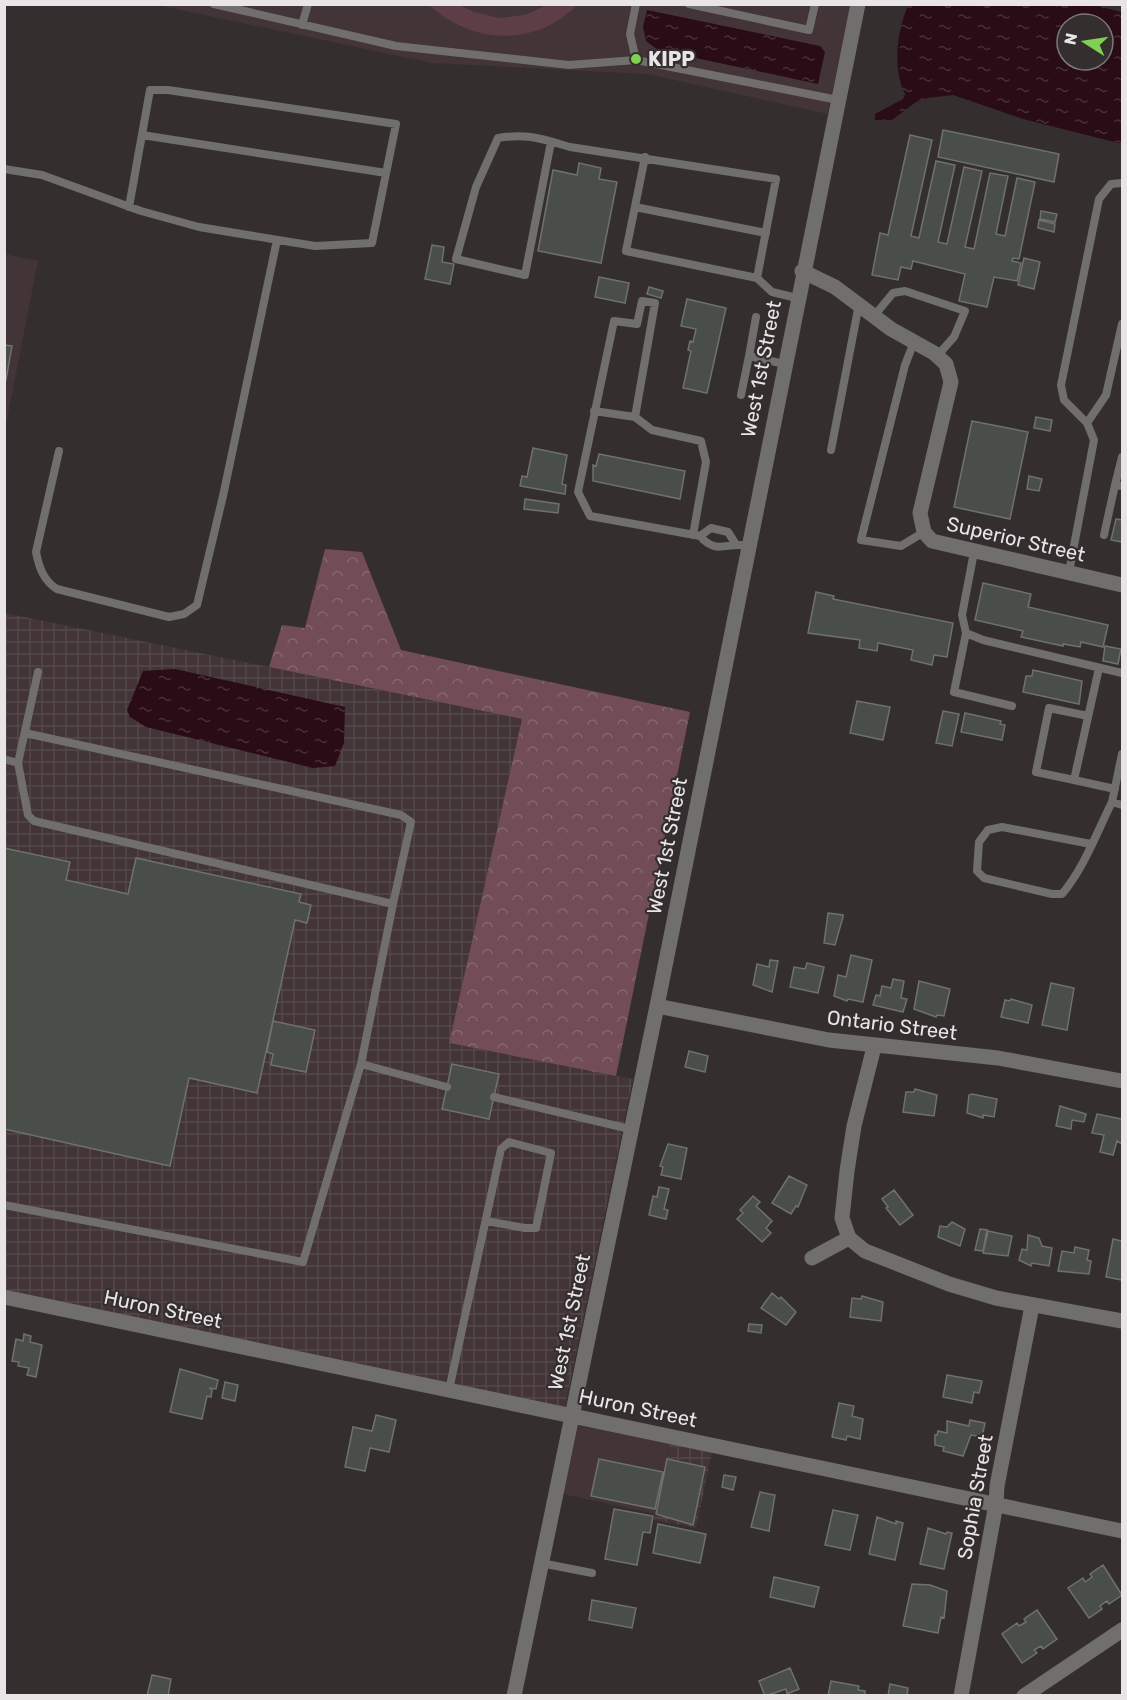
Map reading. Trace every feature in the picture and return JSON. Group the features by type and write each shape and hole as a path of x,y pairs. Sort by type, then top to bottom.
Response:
{"street":[{"name":"West 1st Street","path":"514,1695 657,1006 741,544 784,364 858,4"},
{"name":"Superior Street","path":"802,271 835,287 937,356 950,372 951,382 920,513 924,532 932,541 1122,585"},
{"name":"Ontario Street","path":"657,1006 874,1047 998,1058 1122,1081"},
{"path":"874,1047 854,1126 847,1171 842,1218 849,1238 865,1251 949,1284 1032,1306 1122,1321"},
{"path":"812,1258 849,1238"},
{"name":"Huron Street","path":"4,1297 1122,1531"},
{"name":"Sophia Street","path":"961,1695 996,1504 997,1486 1032,1306"},
{"path":"1024,1695 1122,1630"}],"lane":[{"path":"302,25 308,4"},
{"path":"636,4 630,34 636,60"},
{"path":"689,4 809,30 815,4"},
{"path":"217,5 396,46 569,64 636,60 838,100"},
{"path":"4,169 42,175 129,207 199,227 315,246 372,243 396,124 168,90 150,90 129,207"},
{"path":"551,142 525,275 456,259 476,187 498,138 520,134 551,142 776,179 757,278"},
{"path":"142,135 386,173"},
{"path":"645,157 626,251 757,278 772,292 797,298"},
{"path":"1069,572 1094,440 1087,423 1064,400 1061,385 1099,198 1111,184 1122,183"},
{"path":"635,207 766,233"},
{"path":"59,451 36,552 48,584 57,589 169,617 184,614 197,604 223,496 277,240"},
{"path":"874,315 893,293 905,291 965,311 954,337 937,356"},
{"path":"634,417 655,303 642,301 637,324 614,321 578,492 590,516 697,536 708,545 722,548 741,544"},
{"path":"831,450 859,304"},
{"path":"741,395 756,317"},
{"path":"1087,423 1106,395 1122,324"},
{"path":"914,342 905,365 861,540 901,546 924,532"},
{"path":"749,356 784,364"},
{"path":"594,411 634,417 652,430 701,441 706,462 697,536"},
{"path":"1104,535 1119,486 1122,457"},
{"path":"697,536 711,528 728,532 741,544"},
{"path":"974,552 962,615 966,633 954,692 1012,706"},
{"path":"966,633 982,640 1122,673"},
{"path":"1074,780 1099,668"},
{"path":"38,672 18,763 28,815 34,821 393,904"},
{"path":"1088,716 1049,708 1036,772 1115,789"},
{"path":"4,1205 303,1262 361,1064 411,822 401,814 25,733"},
{"path":"1091,844 1002,827 988,830 979,842 977,871 984,878 1052,894 1062,894 1071,883 1091,844 1112,802 1121,769 1122,754"},
{"path":"4,759 18,763"},
{"path":"1112,802 1122,805"},
{"path":"361,1064 447,1087"},
{"path":"494,1097 630,1129"},
{"path":"449,1390 486,1221 503,1145 509,1142 544,1149 551,1153 536,1228 486,1221"},
{"path":"541,1563 592,1573"}],"shaded area":[{"path":"157,5 851,5 827,114 647,74 432,63"},
{"path":"429,5 459,5 474,12 499,18 525,15 547,5 577,5 560,19 542,29 503,36 464,28"},
{"path":"5,254 38,261 5,430"},
{"path":"5,613 522,719 449,1043 633,1079 565,1407 5,1290"},
{"path":"578,1426 670,1442 655,1514 563,1494"},
{"path":"670,1442 712,1452 696,1528 654,1520"}],"green space":[{"path":"325,549 362,552 401,650 690,712 616,1076 449,1043 522,719 269,667 282,625 305,628"}],"water":[{"path":"1090,4 1122,12 1122,144 1023,119 953,95 927,98 916,102 892,120 875,120 875,114 903,99 905,94 897,62 901,27 908,5"},
{"path":"647,10 820,46 825,52 818,84 658,50 646,41 643,27"},
{"path":"175,669 345,707 344,743 335,766 313,768 146,727 130,717 127,710 143,671"}],"building":[{"path":"943,130 1059,154 1054,182 938,157"},
{"path":"910,135 932,140 911,236 919,238 936,161 955,165 938,242 947,244 964,167 982,171 965,247 974,249 990,173 1008,176 996,234 1005,236 1017,178 1035,182 1019,259 1013,258 1012,261 1021,263 1017,281 994,277 987,307 959,301 965,274 913,261 911,269 901,267 898,280 872,275 880,233 888,235"},
{"path":"579,163 601,168 599,179 617,182 601,263 538,251 553,170 577,175"},
{"path":"1041,211 1057,214 1055,222 1040,219"},
{"path":"1039,220 1055,224 1054,232 1038,228"},
{"path":"432,245 444,247 442,262 454,264 450,284 425,279"},
{"path":"1024,258 1040,262 1034,289 1018,285"},
{"path":"599,277 629,283 625,303 595,297"},
{"path":"649,287 663,291 661,298 647,294"},
{"path":"687,299 726,308 707,393 683,388 691,351 688,350 690,341 693,342 696,329 681,326"},
{"path":"4,345 12,346 6,380 4,380"},
{"path":"1036,417 1052,420 1050,431 1034,428"},
{"path":"972,421 1028,432 1010,519 954,507"},
{"path":"533,448 567,455 562,484 566,485 565,494 520,486 522,476 527,477"},
{"path":"599,454 685,471 680,499 593,481 593,465 596,466"},
{"path":"1029,476 1042,479 1039,491 1027,489"},
{"path":"525,499 559,504 558,513 524,509"},
{"path":"1116,519 1122,520 1122,542 1111,540"},
{"path":"983,583 1031,594 1028,607 1108,625 1103,647 1081,642 1080,647 1063,644 1063,646 1021,637 1023,631 975,620"},
{"path":"816,592 834,596 833,599 953,623 947,657 934,655 932,665 911,660 913,650 878,643 877,651 859,648 860,640 808,633"},
{"path":"1105,646 1121,649 1118,664 1103,661"},
{"path":"1033,670 1082,681 1079,704 1023,692 1026,676 1032,676"},
{"path":"857,701 890,707 883,740 850,733"},
{"path":"943,711 959,714 952,746 936,743"},
{"path":"965,713 1001,721 1000,724 1005,725 1002,740 961,732"},
{"path":"4,848 70,862 66,880 128,894 136,858 301,894 299,902 311,905 307,923 295,920 257,1093 189,1078 170,1166 4,1129"},
{"path":"828,913 843,915 835,945 824,943"},
{"path":"851,955 872,960 863,1002 848,999 847,1001 834,996 838,975 846,977"},
{"path":"770,960 778,961 772,992 753,985 757,964 769,967"},
{"path":"807,963 824,967 818,993 790,987 794,967 805,969"},
{"path":"893,979 904,981 901,998 907,999 903,1012 873,1005 876,995 880,996 882,986 891,988"},
{"path":"919,981 950,989 944,1016 937,1015 936,1017 914,1009"},
{"path":"1051,983 1074,988 1067,1030 1042,1025"},
{"path":"1011,999 1032,1005 1028,1023 1001,1017 1005,1000 1010,1001"},
{"path":"273,1021 315,1030 306,1072 271,1065 273,1054 267,1052"},
{"path":"689,1051 708,1056 705,1072 685,1067"},
{"path":"452,1064 499,1074 489,1119 442,1109"},
{"path":"915,1089 937,1095 934,1116 903,1112 906,1092 914,1092"},
{"path":"969,1095 997,1099 994,1117 983,1115 983,1118 967,1113"},
{"path":"1060,1106 1086,1114 1084,1122 1072,1120 1071,1129 1056,1126"},
{"path":"1097,1114 1122,1119 1122,1144 1117,1141 1113,1155 1100,1152 1104,1135 1092,1133"},
{"path":"668,1144 687,1148 681,1179 661,1175 663,1167 660,1166"},
{"path":"789,1176 807,1185 798,1207 796,1206 791,1214 772,1203"},
{"path":"659,1187 669,1189 664,1209 668,1210 666,1219 649,1215 653,1196 657,1197"},
{"path":"894,1190 913,1215 900,1225 886,1208 888,1207 882,1199"},
{"path":"753,1196 760,1202 756,1206 772,1221 766,1228 771,1233 762,1242 737,1219 743,1213 740,1210"},
{"path":"952,1222 965,1229 960,1246 938,1237 940,1226 947,1227"},
{"path":"980,1229 987,1230 983,1251 975,1250"},
{"path":"988,1231 1012,1236 1008,1256 983,1253"},
{"path":"1028,1235 1039,1238 1042,1246 1052,1248 1049,1266 1032,1263 1031,1266 1019,1260 1022,1249 1027,1250"},
{"path":"1113,1239 1122,1241 1122,1280 1106,1277"},
{"path":"1075,1247 1089,1250 1087,1260 1091,1261 1089,1274 1058,1271 1062,1251 1074,1253"},
{"path":"772,1293 779,1299 781,1297 796,1312 786,1325 761,1308"},
{"path":"862,1296 883,1302 881,1321 850,1317 852,1298 861,1299"},
{"path":"749,1324 762,1325 761,1333 748,1331"},
{"path":"24,1334 31,1336 30,1342 42,1345 36,1377 27,1375 29,1368 18,1366 19,1362 12,1361 16,1339 23,1341"},
{"path":"180,1369 218,1380 216,1389 209,1388 212,1390 211,1397 207,1396 202,1419 170,1412"},
{"path":"947,1375 982,1381 979,1393 974,1392 972,1403 943,1397"},
{"path":"225,1382 238,1385 235,1401 222,1398"},
{"path":"839,1403 854,1406 852,1416 863,1419 860,1439 847,1436 846,1440 832,1437"},
{"path":"376,1415 396,1420 389,1452 370,1448 365,1471 345,1467 353,1427 372,1431"},
{"path":"970,1420 985,1423 982,1437 971,1435 963,1456 943,1451 944,1447 935,1445 935,1435 938,1431 947,1433 947,1421 969,1426"},
{"path":"599,1459 663,1472 655,1509 591,1496"},
{"path":"667,1459 705,1467 693,1525 656,1514"},
{"path":"724,1475 736,1477 733,1490 722,1487"},
{"path":"760,1492 775,1495 769,1531 751,1527"},
{"path":"614,1509 653,1516 650,1533 643,1532 637,1565 605,1559"},
{"path":"833,1510 858,1515 850,1550 825,1545"},
{"path":"877,1517 896,1524 896,1521 903,1523 895,1560 869,1554"},
{"path":"658,1524 706,1534 700,1563 653,1553"},
{"path":"928,1528 946,1534 947,1532 952,1533 944,1569 920,1564"},
{"path":"1103,1565 1122,1595 1109,1604 1107,1601 1100,1606 1102,1609 1089,1618 1068,1588 1083,1578 1085,1582 1092,1577 1090,1574"},
{"path":"774,1577 819,1587 814,1607 770,1597"},
{"path":"912,1584 930,1585 947,1591 944,1618 941,1617 938,1633 903,1626"},
{"path":"592,1600 636,1608 632,1628 589,1620"},
{"path":"1037,1610 1057,1639 1043,1649 1041,1646 1034,1650 1037,1653 1022,1663 1002,1634 1017,1623 1019,1626 1026,1622 1024,1619"},
{"path":"790,1668 799,1689 787,1694 786,1689 765,1696 759,1681"},
{"path":"152,1675 171,1679 168,1696 147,1696"},
{"path":"831,1681 859,1686 858,1690 865,1691 865,1696 828,1696"},
{"path":"890,1684 908,1688 907,1696 888,1696"}],"place":[{"name":"KIPP","path":"636,59"}]}
